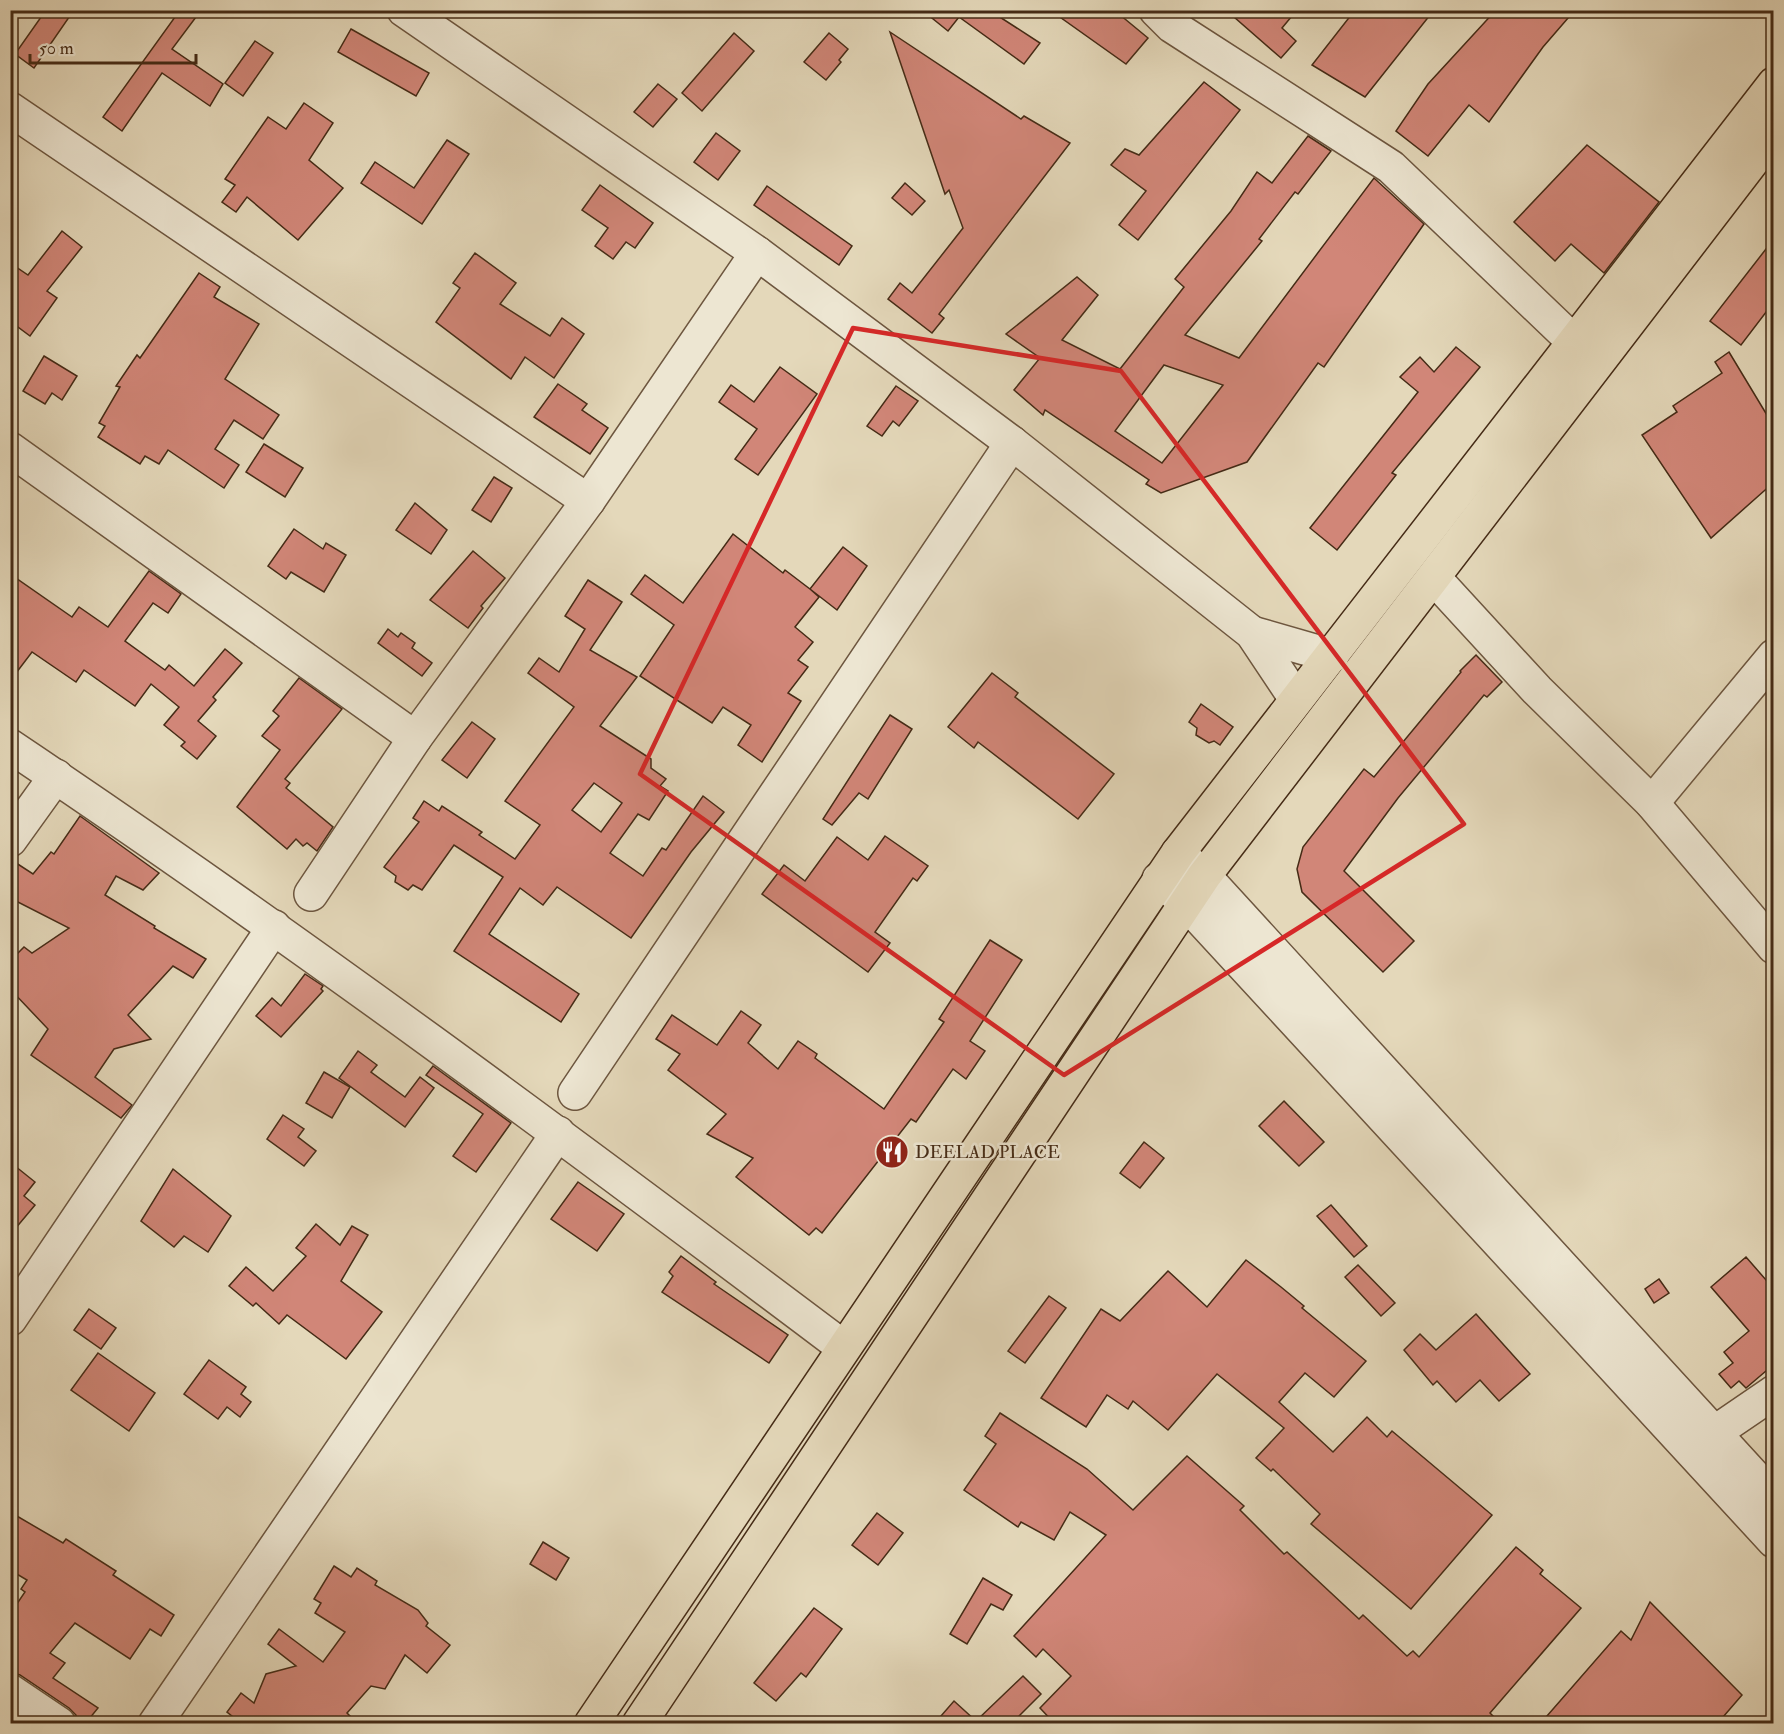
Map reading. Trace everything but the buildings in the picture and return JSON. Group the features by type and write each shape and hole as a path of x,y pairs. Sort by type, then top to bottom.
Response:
{"main road":[{"path":"591,1724 1159,879 1773,84"},
{"path":"639,1724 1204,876 1773,133"}],"street":[{"path":"1156,10 1172,26 1391,167 1573,341"},
{"path":"409,12 757,253 1012,442 1252,633 1296,699"},
{"path":"10,109 588,501"},
{"path":"311,894 416,738 588,501 757,253"},
{"path":"575,1093 1012,442"},
{"path":"10,449 416,738"},
{"path":"1434,578 1538,690 1652,803 1773,947"},
{"path":"1252,633 1332,656"},
{"path":"1652,803 1773,656"},
{"path":"10,746 274,927 558,1133 843,1347"},
{"path":"10,840 56,776"},
{"path":"1178,853 1204,876 1714,1434 1762,1500 1773,1542"},
{"path":"1159,879 1186,903 1762,1500"},
{"path":"10,1319 274,927"},
{"path":"155,1724 558,1133"},
{"path":"1714,1434 1773,1392"},
{"path":"10,1691 59,1724"}],"highlighted area":[{"path":"853,328 1121,371 1464,824 1064,1075 640,774"}],"place":[{"name":"DEELAD PLACE","path":"892,1152"}]}
